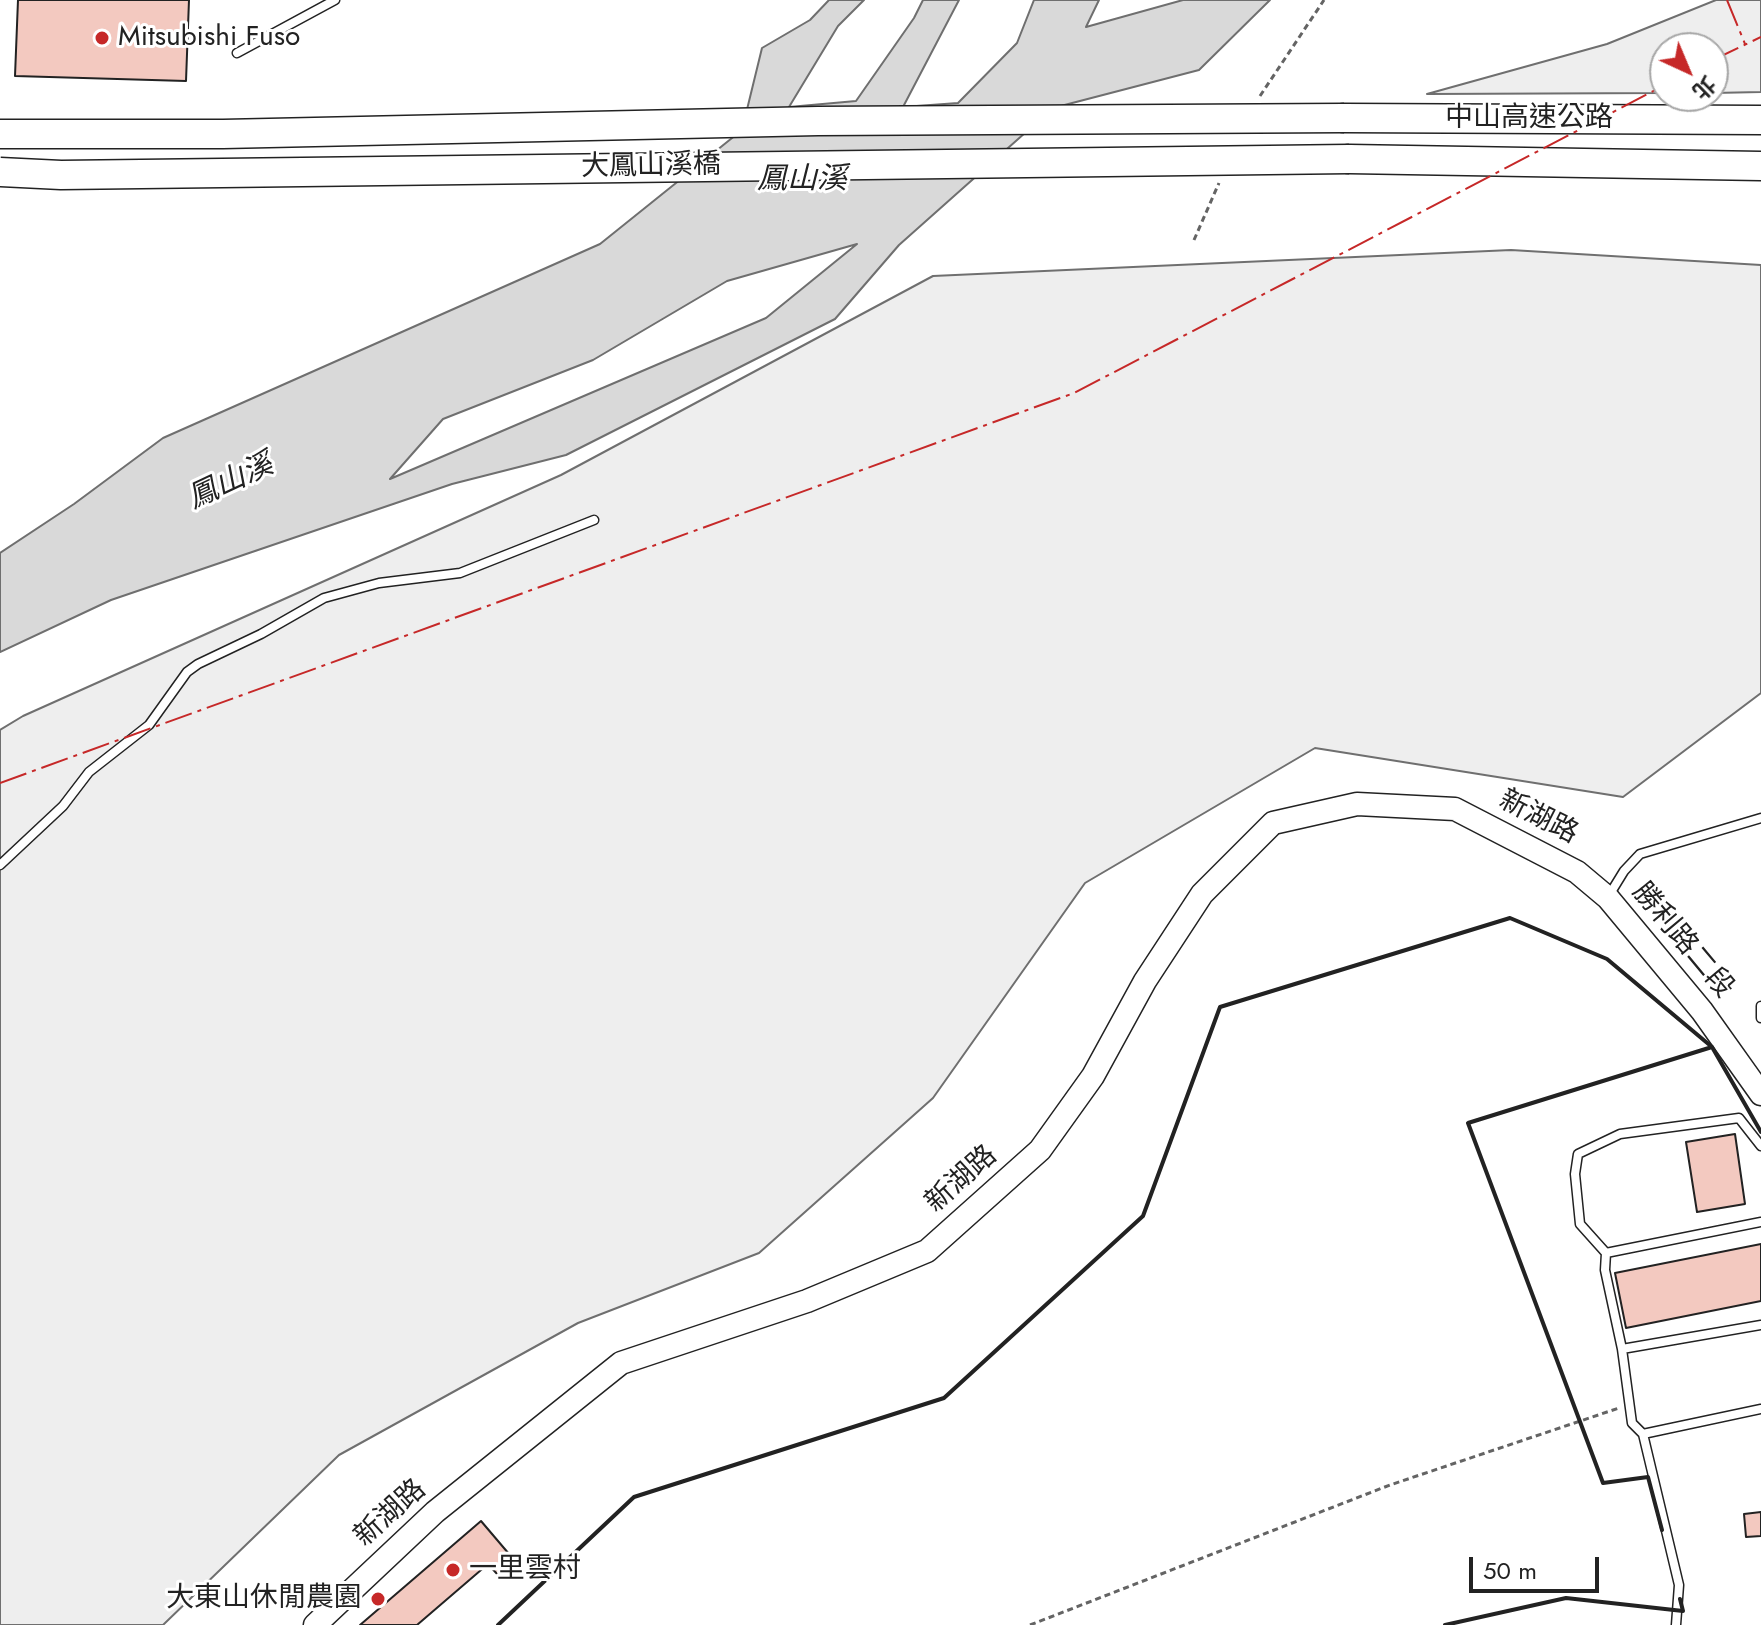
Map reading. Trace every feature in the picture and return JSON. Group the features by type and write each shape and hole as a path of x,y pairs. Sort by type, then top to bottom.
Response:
{"highway":[{"name":"中山高速公路","path":"1344,118 1761,120"},
{"name":"大鳳山溪橋","path":"0,134 223,134 818,121 1344,118"},
{"name":"中山高速公路","path":"1349,159 1761,166"},
{"name":"大鳳山溪橋","path":"0,172 61,175 1349,159"}],"main road":[{"name":"新湖路","path":"315,1625 435,1512 621,1363 807,1301 927,1251 1040,1150 1093,1076 1145,981 1202,894 1273,823 1357,804 1455,809 1577,872"},
{"name":"勝利路二段","path":"1577,872 1608,898 1702,1011 1761,1089"}],"lane":[{"path":"237,53 335,0"},
{"path":"0,865 63,806 89,772 149,725 187,672 198,664 261,634 324,598 379,583 460,573 594,520"},
{"path":"1608,898 1624,871 1640,854 1761,818"},
{"path":"1761,1006 1761,1018"},
{"path":"1676,1625 1679,1585 1643,1434 1632,1423 1622,1349 1605,1270 1606,1253 1580,1224 1575,1174 1578,1154 1620,1134 1739,1118 1761,1146"},
{"path":"1606,1253 1761,1222"},
{"path":"1622,1349 1761,1325"},
{"path":"1643,1434 1761,1409"}],"path":[{"path":"1254,104 1324,0"},
{"path":"1030,1625 1390,1485 1630,1404"}],"shaded area":[{"path":"1716,0 1761,0 1761,92 1729,93 1729,32 1649,32 1649,93 1427,94 1607,44"},
{"path":"1511,250 1761,265 1761,693 1623,797 1315,748 1085,883 933,1098 759,1253 578,1323 339,1455 163,1625 0,1625 0,730 23,716 561,475 933,276"}],"water":[{"name":"鳳山溪","path":"829,0 864,0 838,26 789,107 856,101 914,18 923,0 959,0 903,107 958,103 1017,43 1034,0 1099,0 1086,27 1183,0 1270,0 1199,70 1053,108 899,245 835,319 566,455 452,484 111,600 0,652 0,553 74,504 163,438 600,244 742,130 762,48 810,20","holes":["857,244 766,318 390,479 443,419 593,360 727,281"]}],"building":[{"name":"Mitsubishi Fuso","path":"18,0 189,0 186,81 15,76"},
{"path":"1735,1134 1745,1204 1697,1212 1686,1142"},
{"path":"1761,1244 1761,1301 1626,1328 1615,1273"},
{"path":"1761,1512 1761,1536 1746,1537 1744,1514"},
{"name":"一里雲村","path":"481,1521 515,1561 498,1575 488,1564 417,1625 360,1625"}],"wall":[{"path":"498,1625 634,1497 944,1398 1143,1216 1220,1007 1510,918 1607,959 1712,1047 1761,1132"},
{"path":"1662,1530 1648,1477 1603,1483 1468,1123 1712,1047"},
{"path":"1445,1625 1566,1598 1683,1611 1680,1599"}],"power":[{"path":"1727,0 1745,44"},
{"path":"1729,52 1761,37"},
{"path":"0,783 1074,393 1649,93"}],"place":[{"name":"Mitsubishi Fuso","path":"102,38"},
{"name":"一里雲村","path":"453,1570"},
{"name":"大東山休閒農園","path":"378,1599"}]}
